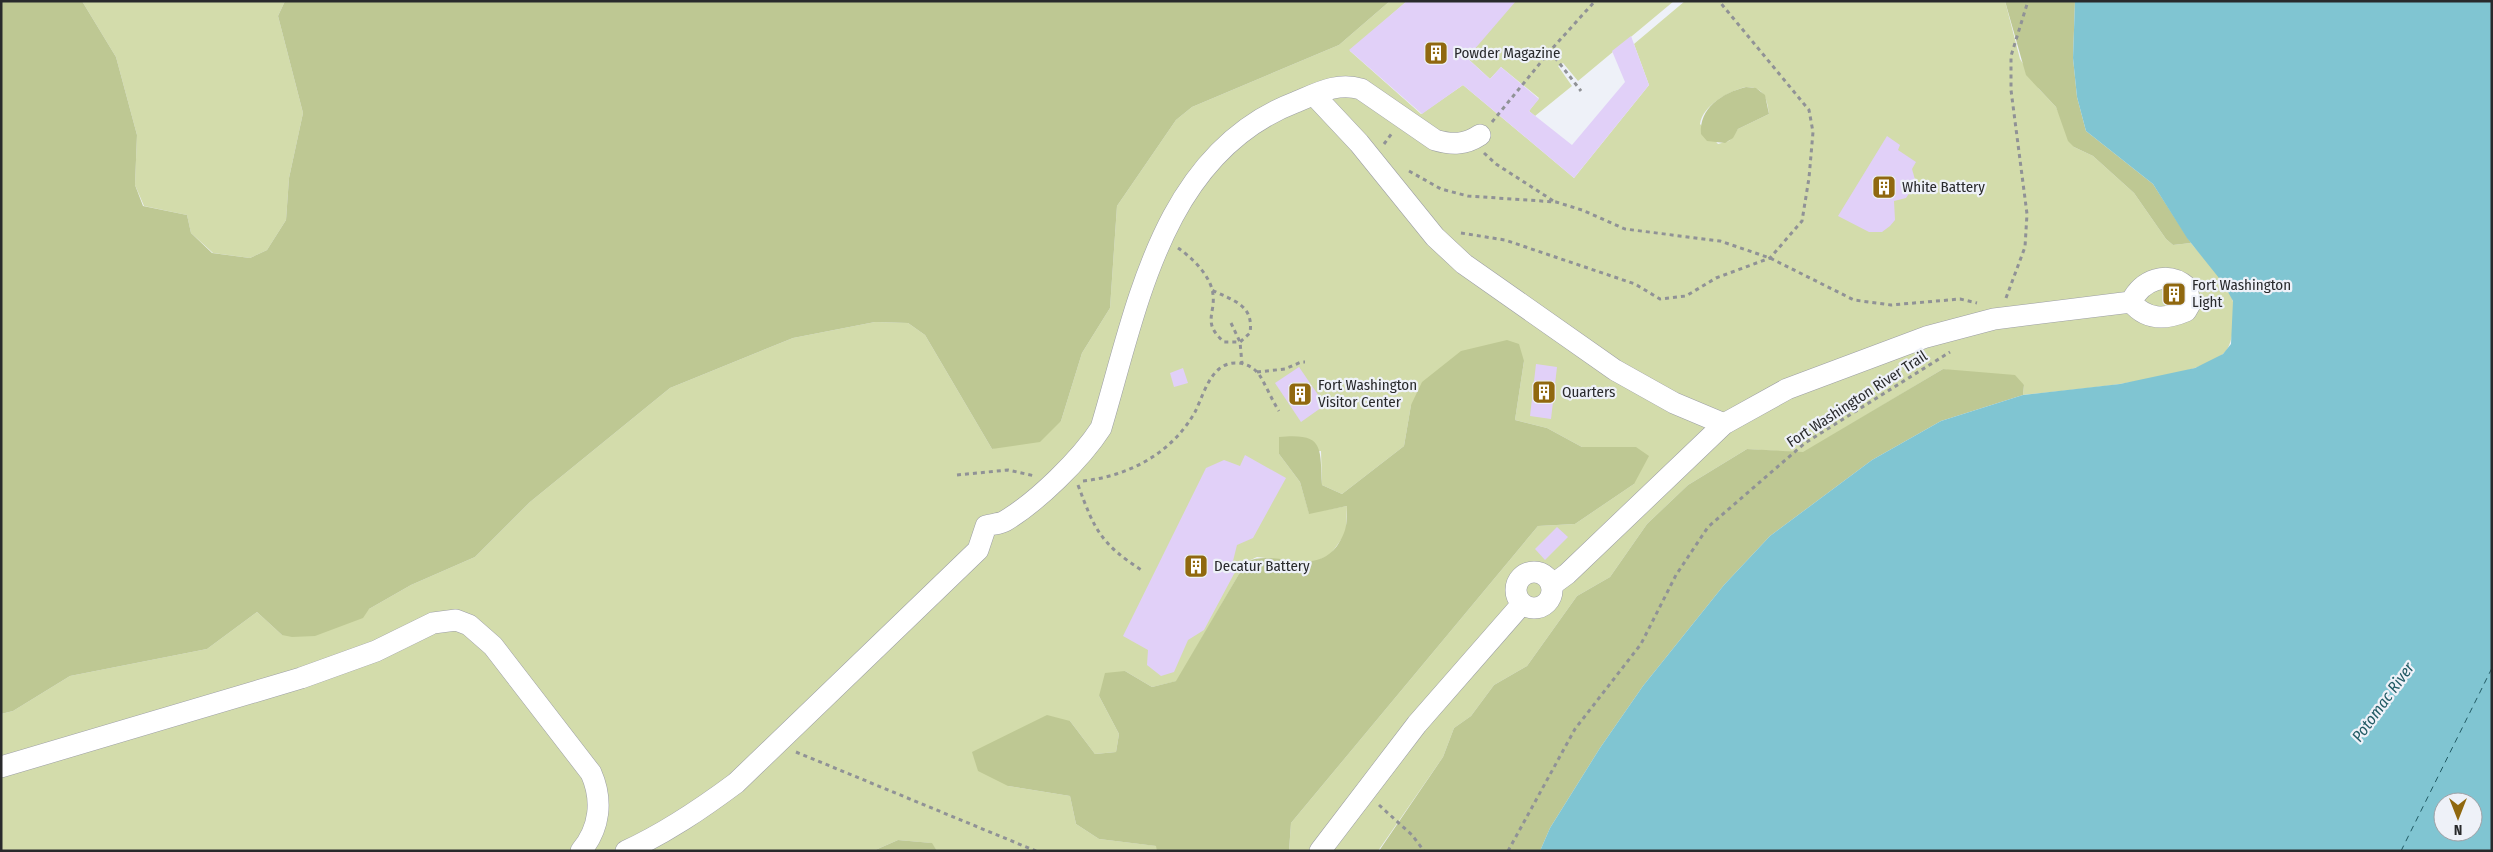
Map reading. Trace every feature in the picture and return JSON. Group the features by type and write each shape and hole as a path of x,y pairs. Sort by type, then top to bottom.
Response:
{"lane":[{"path":"626,851 661,834 701,809 736,783 978,550 986,526 1004,522 1056,479 1092,442 1101,428 1138,298 1171,216 1184,195 1211,162 1230,143 1269,114 1335,87 1348,86 1361,89 1435,140 1448,144 1476,138"},
{"path":"1314,95 1359,143 1435,237 1464,264 1615,370 1674,403 1724,424"},
{"path":"1552,585 1567,574 1724,424 1787,389 1926,337 1998,314 2131,302"},
{"path":"1535,571 1546,576 1552,585 1552,597 1544,606 1533,609 1522,604 1516,595 1516,583 1524,574 1535,571"},
{"path":"1320,851 1417,724 1522,604"},
{"path":"1,767 301,678 376,651 433,623 456,620 469,625 493,646 591,773 598,793 598,816 593,834 581,851"}],"path":[{"path":"1498,115 1550,51 1595,1"},
{"path":"1456,233 1505,240 1635,284 1660,298 1686,296 1716,278 1770,258 1802,221 1809,178 1813,132 1809,110 1719,1"},
{"path":"1407,169 1427,183 1468,196 1556,202 1582,210 1625,229 1720,241 1770,258 1854,300 1891,305 1960,299 1998,314 2025,247 2027,214 2011,90 2011,56 2028,1"},
{"path":"1550,51 1581,91"},
{"path":"1476,138 1496,164 1556,202"},
{"path":"1163,238 1193,258 1212,290 1245,307 1252,319 1250,334 1240,342 1224,342 1213,333 1210,319 1212,290"},
{"path":"1232,323 1240,342 1242,364"},
{"name":"Fort Washington River Trail","path":"1508,851 1574,729 1641,644 1676,575 1708,527 1805,443 1956,348"},
{"path":"1143,571 1119,556 1104,542 1090,517 1077,482 1096,480 1133,469 1162,451 1188,424 1216,370 1224,364 1242,364 1258,372 1285,369 1305,362"},
{"path":"1258,372 1270,399 1279,411"},
{"path":"957,475 1008,470 1056,479"},
{"path":"792,750 807,758 1036,851"},
{"path":"1365,792 1412,835 1424,851"}],"green space":[{"path":"1,1 82,1 116,57 137,135 135,185 143,206 187,215 191,233 212,253 250,258 267,250 286,220 289,178 303,113 278,16 285,1 1390,1 1339,45 1192,107 1176,120 1117,206 1110,308 1082,353 1061,421 1040,442 992,449 925,335 908,323 875,322 793,338 670,388 530,502 475,557 411,585 369,609 363,618 315,636 292,637 282,635 257,612 207,649 70,676 13,711 1,714"},
{"path":"82,1 285,1 278,16 303,113 289,178 286,220 267,250 250,258 213,253 191,233 187,215 144,206 135,185 137,135 116,57"},
{"path":"1390,1 1407,1 1350,51 1421,114 1463,85 1574,178 1649,85 1634,44 1685,1 2005,1 2020,59 2039,89 2056,107 2074,147 2093,156 2134,193 2166,239 2173,245 2191,243 2215,271 2227,287 2233,302 2234,322 2232,337 2224,353 2209,363 2186,371 2159,377 2098,387 2023,395 2024,385 1943,369 1803,453 1747,449 1688,485 1647,524 1610,577 1577,596 1527,666 1494,685 1471,716 1454,728 1443,757 1378,851 1289,851 1291,823 1538,526 1575,524 1634,484 1636,447 1582,447 1547,428 1515,420 1524,361 1411,405 1404,446 1342,494 1322,485 1321,451 1279,454 1300,482 1309,513 1347,506 1346,533 1330,555 1312,563 1257,557 1246,562 1177,681 1152,687 1125,671 1099,696 1119,734 1116,752 1095,754 1070,721 1008,786 1070,796 1076,824 1099,839 1157,846 1157,851 937,851 931,843 898,840 873,851 1,851 1,714 13,711 70,676 207,649 257,612 282,635 369,609 411,585 475,557 530,502 670,388 793,338 875,322 908,323 925,335 992,449 1061,421 1082,353 1110,308 1117,206 1176,120 1192,107 1339,45","holes":["1746,87 1761,91 1766,98 1769,114 1738,129 1729,141 1718,144 1700,124 1702,117 1711,105 1725,95"]},
{"path":"1453,1 1674,1 1578,81 1563,63 1558,66 1572,86 1535,116 1529,111 1539,98 1501,67 1490,79 1464,55"},
{"path":"2005,1 2075,1 2073,58 2077,97 2086,131 2153,184 2191,243 2173,245 2166,239 2134,193 2093,156 2074,147 2068,141 2056,107 2026,75"},
{"path":"1746,87 1756,88 1765,95 1769,114 1738,129 1733,138 1725,143 1707,141 1701,134 1701,125 1708,109 1729,93"},
{"path":"1507,340 1519,344 1524,361 1515,420 1547,428 1582,447 1636,447 1649,456 1634,484 1575,524 1538,526 1291,823 1289,851 1157,851 1156,846 1099,839 1076,824 1070,796 1008,786 978,771 972,752 1047,715 1070,721 1095,754 1116,752 1119,734 1099,696 1105,673 1125,671 1152,687 1176,681 1246,562 1270,558 1294,561 1317,560 1327,555 1337,546 1343,536 1347,506 1309,514 1300,482 1279,454 1279,437 1294,436 1312,440 1317,445 1321,460 1322,485 1342,494 1404,446 1411,405 1422,382 1461,351"},
{"path":"1943,369 2015,375 2024,385 2023,395 1941,421 1872,460 1770,536 1724,585 1643,686 1600,748 1550,828 1540,851 1379,851 1443,757 1454,728 1471,716 1494,685 1527,666 1577,596 1610,577 1647,524 1688,485 1747,449 1803,452"},
{"path":"898,840 932,843 937,851 873,851"}],"water":[{"name":"Potomac River","path":"2075,1 2492,1 2492,851 1540,851 1550,828 1600,748 1643,686 1724,585 1770,536 1872,460 1941,421 2023,395 2120,384 2195,368 2223,354 2231,344 2233,301 2223,283 2187,238 2153,184 2086,131 2077,97 2073,58"}],"building":[{"path":"1407,1 1516,1 1467,58 1490,79 1501,67 1539,99 1529,111 1572,145 1625,82 1612,51 1631,36 1649,85 1574,178 1463,85 1422,114 1349,50"},
{"name":"White Battery","path":"1887,136 1900,145 1898,150 1916,162 1912,169 1916,183 1906,198 1894,201 1895,220 1890,226 1882,232 1869,232 1838,216"},
{"name":"Quarters","path":"1536,364 1557,367 1551,419 1530,416"},
{"name":"Fort Washington Visitor Center","path":"1299,367 1325,405 1301,422 1275,383"},
{"path":"1183,368 1188,383 1174,387 1170,373"},
{"name":"Decatur Battery","path":"1245,455 1286,478 1253,538 1237,545 1233,561 1235,572 1204,630 1188,640 1174,672 1161,676 1147,665 1148,650 1123,636 1206,468 1224,460 1240,466"},
{"path":"1557,527 1568,537 1545,560 1535,549"}],"ferry route":[{"path":"2401,851 2492,668"}],"place":[{"name":"Powder Magazine","path":"1436,53"},
{"name":"White Battery","path":"1884,187"},
{"name":"Fort Washington Light","path":"2174,294"},
{"name":"Quarters","path":"1544,392"},
{"name":"Fort Washington Visitor Center","path":"1300,394"},
{"name":"Decatur Battery","path":"1196,566"}]}
